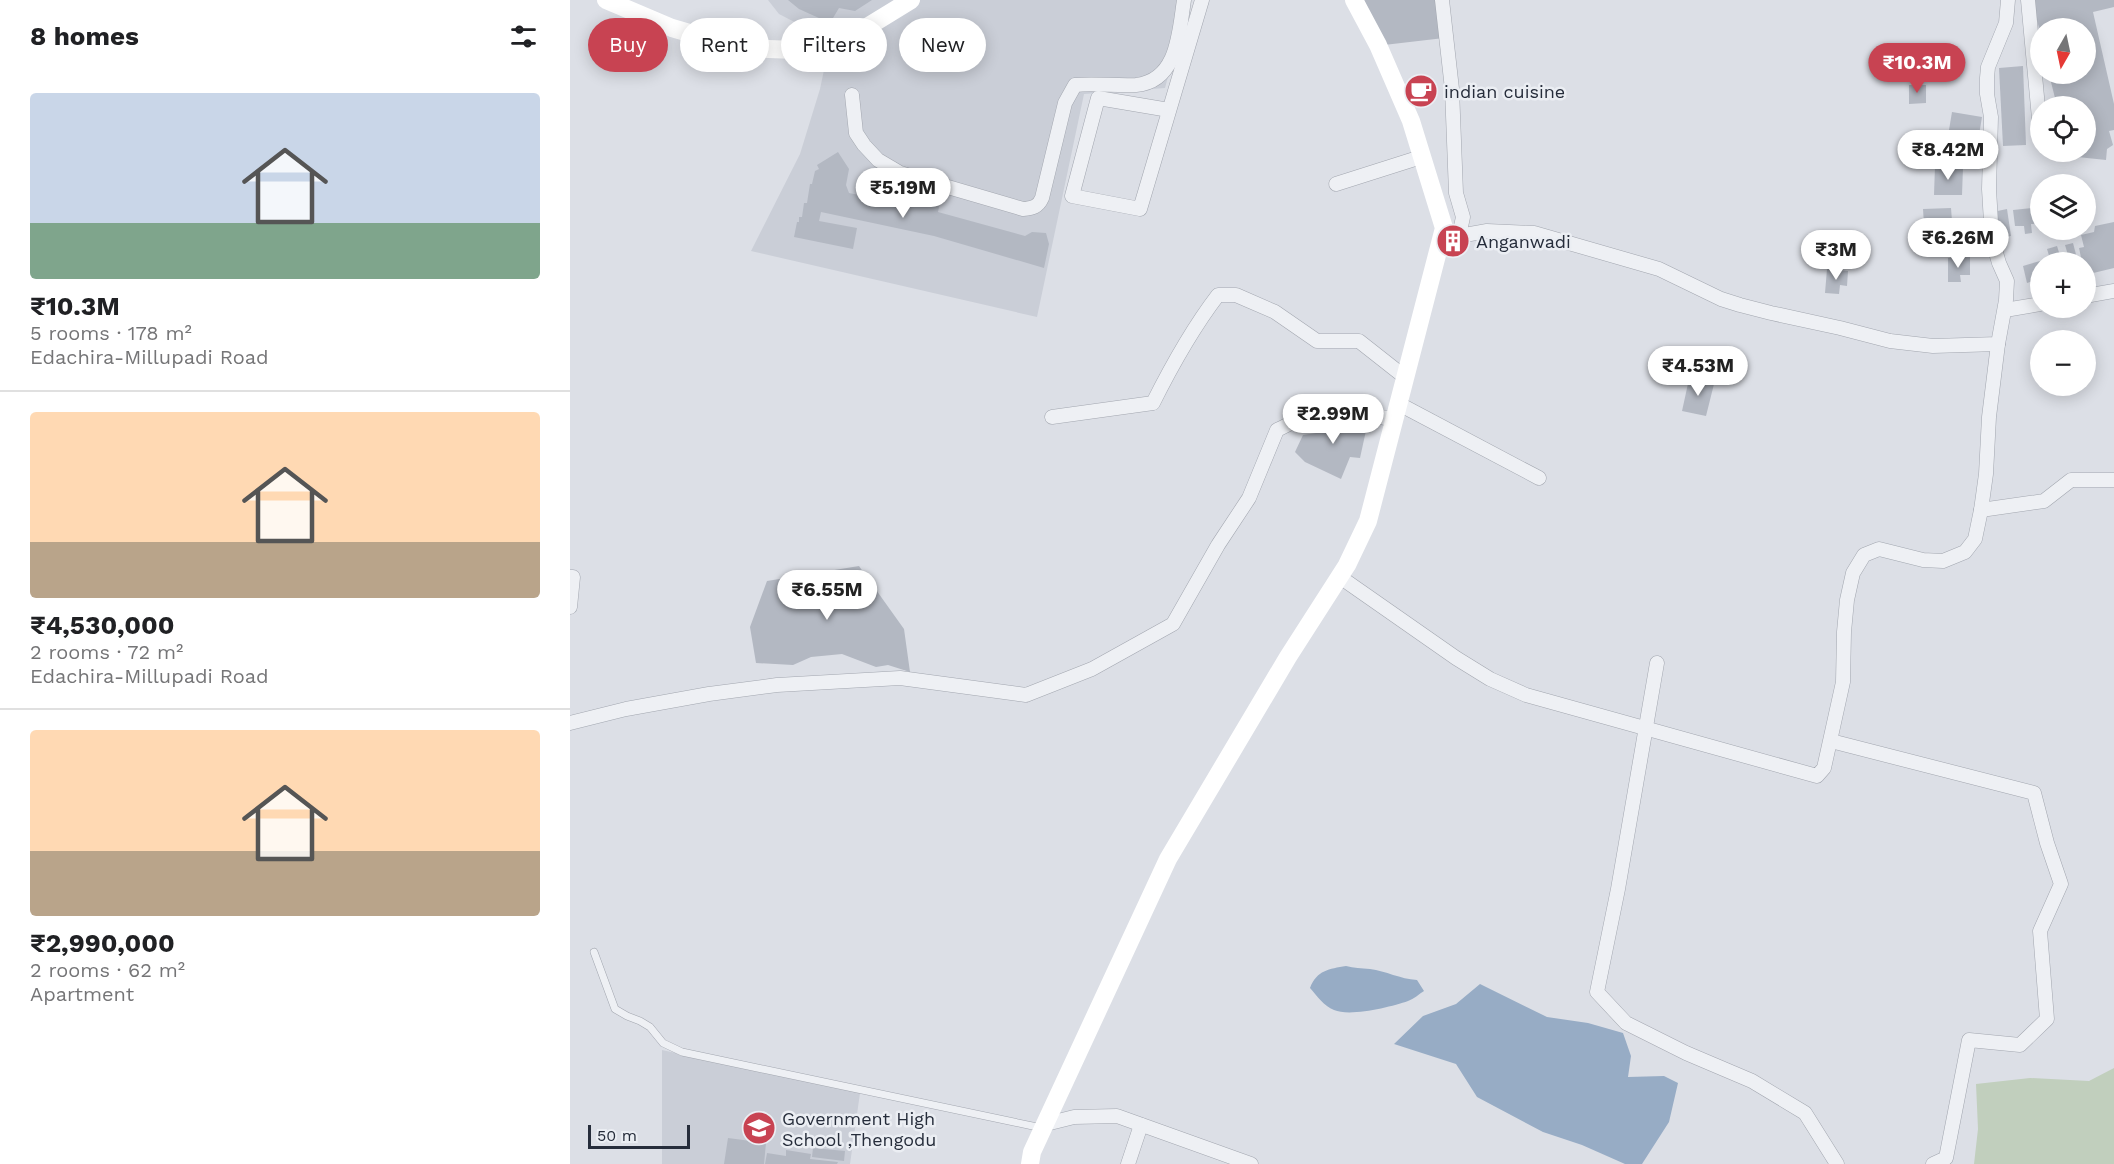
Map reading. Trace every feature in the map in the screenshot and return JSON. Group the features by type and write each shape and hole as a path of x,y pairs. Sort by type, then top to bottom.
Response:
{"main road":[{"path":"606,0 672,28 741,48 823,51 828,51 911,0"},
{"path":"1030,1164 1032,1152 1168,858 1288,657 1340,577 1368,521 1406,378 1452,232 1421,157 1411,121 1378,45 1354,0"}],"street":[{"path":"852,95 856,133 864,145 884,163 900,173 1023,209 1034,208 1039,205 1042,198 1065,103 1075,85 1138,85 1156,78 1167,68 1173,58 1184,0"},
{"path":"1169,110 1098,98 1072,196 1140,209 1202,0"},
{"path":"1442,0 1452,89 1456,193 1463,217 1452,232"},
{"path":"1340,577 1490,679 1526,694 1647,730 1817,776 1824,768 1843,682 1847,600 1853,573 1864,555 1879,549 1923,560 1943,561 1965,552 1975,540 1981,510 1998,344 2007,281 1994,248 1990,212 1992,117 1987,94 1987,78 1988,67 2006,24 2008,0"},
{"path":"2028,0 2037,96"},
{"path":"1336,184 1421,157"},
{"path":"1452,232 1534,233 1659,269 1721,299 1740,305 1890,341 1933,346 1998,344"},
{"path":"2096,294 2114,291"},
{"path":"1052,417 1153,403 1178,354 1218,295 1236,295 1275,312 1317,341 1359,341 1406,378"},
{"path":"2004,310 2030,306"},
{"path":"570,723 626,709 777,685 900,678 1026,695 1092,669 1173,624 1212,554 1249,498 1277,430 1328,408 1347,408 1371,416 1397,412 1539,478"},
{"path":"1981,510 2044,501 2071,480 2114,480"},
{"path":"570,577 573,577 570,607"},
{"path":"1657,663 1647,730 1597,992 1626,1023 1686,1053 1752,1081 1805,1113 1837,1164"},
{"path":"1831,741 2034,793 2061,884 2040,931 2047,1019 2020,1045 1969,1040 1946,1158 1934,1164"},
{"path":"1045,1126 1074,1117 1117,1116 1251,1164"},
{"path":"1128,1164 1141,1125"}],"lane":[{"path":"594,952 615,1009 650,1027 663,1042 681,1052 1045,1126"}],"shaded area":[{"path":"768,0 897,0 867,18 787,18 779,14"},
{"path":"908,0 1188,0 1165,88 1084,94 1037,317 751,251 800,154 824,72 887,72 887,18 880,18"},
{"name":"Government High School ,Thengodu","path":"662,1050 860,1093 850,1164 662,1164"}],"green space":[{"path":"2114,1068 2114,1164 1974,1164 1978,1129 1976,1084 2030,1078 2089,1081"}],"water":[{"path":"1346,966 1376,970 1417,980 1424,991 1410,1000 1381,1008 1360,1012 1334,1010 1310,988 1320,974"},
{"path":"1480,984 1547,1017 1588,1023 1623,1033 1631,1056 1628,1077 1664,1076 1678,1083 1669,1122 1642,1164 1625,1164 1582,1145 1543,1132 1477,1097 1456,1064 1394,1044 1423,1016 1456,1004"}],"building":[{"path":"788,0 872,0 855,11 839,8 833,18 819,18 799,9"},
{"path":"1364,0 1439,0 1444,38 1384,45"},
{"path":"2032,0 2114,0 2114,7 2093,12 2094,18 2036,18"},
{"path":"2096,25 2114,104 2114,130 2109,131 2113,145 2107,149 2106,160 2096,159 2096,96 2054,96 2052,84 2096,84"},
{"path":"2023,66 2026,145 2003,146 1999,68"},
{"path":"1909,85 1926,85 1926,103 1909,104"},
{"path":"1952,112 1982,117 1977,147 1947,142"},
{"path":"838,152 849,169 846,185 849,193 907,205 910,188 938,193 937,196 941,197 938,212 1025,236 1032,232 1046,233 1049,244 1044,268 934,236 821,212 819,221 857,228 853,249 794,237 799,217 802,217 804,203 807,203 810,184 812,184 815,171 819,169 817,165"},
{"path":"1935,166 1963,167 1962,195 1934,195"},
{"path":"1951,208 1952,221 1962,220 1963,239 1925,240 1923,209"},
{"path":"2030,208 2030,233 2025,234 2024,226 2015,226 2013,210"},
{"path":"2007,209 2011,236 1992,239 1988,213"},
{"path":"2114,222 2114,268 2096,272 2096,252 2080,252 2079,248 2084,247 2082,240 2096,240 2096,226"},
{"path":"2073,243 2075,252 2067,252 2065,245"},
{"path":"2057,246 2059,252 2048,252 2047,249"},
{"path":"1970,257 1970,275 1960,275 1961,282 1948,282 1948,258"},
{"path":"2030,264 2030,282 2027,283 2023,266"},
{"path":"1827,269 1848,271 1847,286 1840,285 1839,294 1825,293"},
{"path":"1689,379 1714,384 1706,416 1682,411"},
{"path":"1324,416 1345,417 1367,426 1360,458 1350,457 1341,479 1305,462 1295,452 1303,435 1316,433"},
{"path":"859,566 904,629 910,672 888,665 876,667 842,654 811,657 793,665 756,663 750,627 767,581"},
{"name":"Government High School ,Thengodu","path":"728,1138 766,1143 764,1164 724,1164"},
{"name":"Government High School ,Thengodu","path":"813,1148 845,1151 844,1161 812,1157"},
{"name":"Government High School ,Thengodu","path":"786,1150 811,1154 810,1159 838,1162 837,1164 765,1164 767,1153 786,1156"}],"place":[{"name":"indian cuisine","path":"1421,91"},
{"name":"Anganwadi","path":"1453,241"},
{"name":"Government High School ,Thengodu","path":"759,1128"}]}
